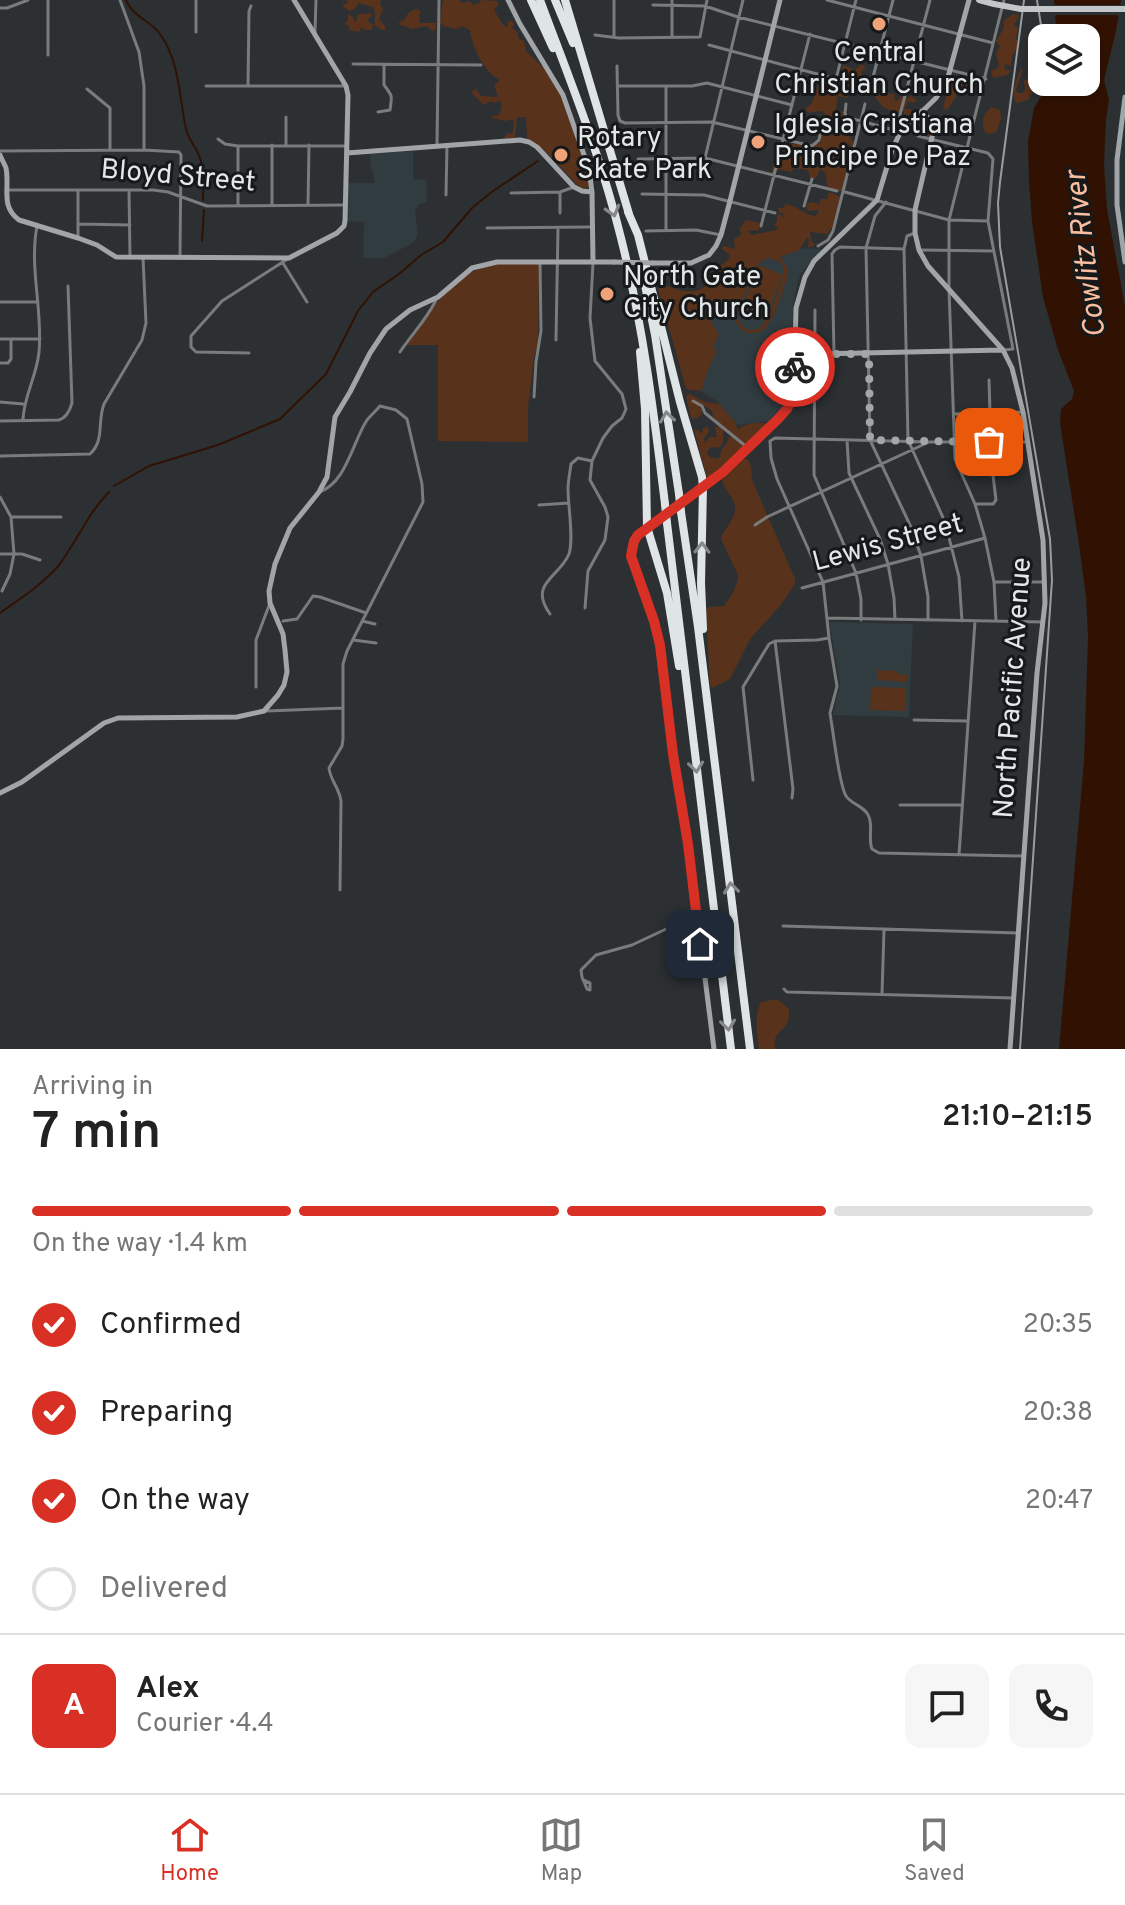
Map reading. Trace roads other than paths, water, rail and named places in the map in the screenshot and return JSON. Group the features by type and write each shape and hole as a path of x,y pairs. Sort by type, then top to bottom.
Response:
{"highway":[{"path":"531,0 581,110"},
{"path":"540,0 581,110 617,223 638,313 650,379 731,1049"},
{"path":"555,0 592,89"},
{"path":"565,0 628,212 655,335 708,709 750,1049"},
{"path":"628,212 638,235 703,487 701,583 708,709"},
{"path":"638,313 645,409 647,527 667,593 692,730"}],"main road":[{"path":"979,0 1029,9 1125,9"}],"street":[{"path":"0,8 28,0"},
{"path":"48,0 48,55"},
{"path":"120,0 139,52 143,74 144,150"},
{"path":"196,0 196,32"},
{"path":"249,353 196,352 191,347 191,336 222,301 289,258 332,236 345,221 346,86 294,0"},
{"path":"315,34 316,0"},
{"path":"437,146 439,0"},
{"path":"508,0 563,95 589,169 593,261 590,318 595,361 622,394 626,409 622,418 603,438 592,461 590,480 608,517 605,540 588,571 585,608"},
{"path":"614,0 614,37"},
{"path":"595,35 702,36 707,0"},
{"path":"705,158 743,0"},
{"path":"400,352 438,297 465,272 480,265 593,261 691,263 709,255 721,235 780,0"},
{"path":"827,0 994,43"},
{"path":"709,45 836,79 856,0"},
{"path":"871,85 893,0"},
{"path":"846,104 846,117 895,128 900,119 930,0"},
{"path":"714,1049 660,645 631,556 634,541 647,527 723,472 778,419 791,400 795,383 797,299 805,277 814,261 877,200 895,141 941,92 951,70 969,0"},
{"path":"996,621 994,582 985,538 975,504 955,459 949,220 1004,0"},
{"path":"671,37 672,2"},
{"path":"653,5 672,2 705,6 986,79"},
{"path":"248,86 251,6"},
{"path":"761,226 810,34"},
{"path":"353,64 481,65"},
{"path":"378,112 389,112 390,109 391,94 384,85 384,65"},
{"path":"617,66 618,115 620,121 625,123 712,122 812,146 819,140 823,121"},
{"path":"617,86 666,87 707,83 792,105"},
{"path":"206,86 346,86"},
{"path":"666,87 666,230"},
{"path":"87,89 110,108 110,150"},
{"path":"1125,97 1117,160 1117,205 1125,262"},
{"path":"818,246 831,236 845,192 865,104"},
{"path":"922,111 931,122 933,139"},
{"path":"286,117 286,145"},
{"path":"795,351 869,354 1013,349 988,221 993,159 988,153 918,136"},
{"path":"218,139 225,144 238,146 309,145 347,149 520,140 537,147 574,187 592,192"},
{"name":"North Pacific Avenue","path":"933,139 915,210 919,250 928,266 1003,350 1012,368 1023,412 1043,540 1043,622 1010,1049"},
{"path":"272,145 272,205"},
{"path":"308,205 309,145"},
{"path":"446,195 447,145"},
{"path":"238,146 238,205"},
{"path":"180,257 180,153 110,150 0,153 6,169 7,204 11,214 19,220 97,245 116,257 289,258"},
{"path":"638,159 705,158 811,182 837,191"},
{"path":"1117,160 1125,160"},
{"path":"804,206 811,182"},
{"path":"511,193 560,192 574,187"},
{"name":"Bloyd Street","path":"7,190 161,191 207,206 346,205"},
{"path":"78,190 78,238"},
{"path":"129,190 130,257"},
{"path":"560,192 560,213"},
{"path":"845,192 949,220 988,221"},
{"path":"642,194 704,195 775,213"},
{"path":"886,202 875,216 866,248 870,440 910,525 921,556 928,597 928,620"},
{"path":"79,224 130,225"},
{"path":"23,420 23,404 39,356 34,244 37,226"},
{"path":"487,228 591,227"},
{"path":"556,340 558,228"},
{"path":"646,231 696,230 721,235"},
{"path":"915,233 908,235 904,249 908,440 945,522 959,577 962,621"},
{"path":"834,354 832,254 840,247 904,249"},
{"path":"919,250 993,251"},
{"path":"0,456 90,454 96,449 101,436 99,415 142,340 146,323 143,258"},
{"path":"534,397 541,331 540,262"},
{"path":"283,263 307,302"},
{"path":"0,421 64,419 72,403 68,286"},
{"path":"264,711 284,685 287,672 283,634 270,603 269,591 275,564 290,528 327,477 335,417 386,329 410,310 438,297"},
{"path":"0,302 37,302"},
{"path":"815,310 814,475 856,573 861,620"},
{"path":"0,339 40,339"},
{"path":"0,363 8,363 11,359 11,340"},
{"path":"989,380 990,413"},
{"path":"693,401 748,448"},
{"path":"0,402 23,404"},
{"path":"319,492 328,488 343,470 367,420 380,406 396,410 407,419 422,484 423,502 343,664 343,739 329,768 341,801 340,890"},
{"path":"953,414 1023,412"},
{"path":"1024,856 875,852 870,846 867,813 849,800 844,789 831,720 837,686 823,582 772,468 769,444 775,438 1028,442"},
{"path":"847,440 847,467 888,564 895,619"},
{"path":"755,525 929,442"},
{"path":"975,504 993,504 996,500 989,442"},
{"path":"550,614 542,595 569,554 568,485 571,464 578,458 592,461"},
{"path":"0,497 11,517 14,554 2,591"},
{"path":"539,505 569,503"},
{"path":"11,517 61,517"},
{"name":"Lewis Street","path":"802,588 985,538"},
{"path":"0,554 22,554 40,560"},
{"path":"994,582 1045,582"},
{"path":"283,621 297,619 313,596 366,613"},
{"path":"256,687 256,640 270,603"},
{"path":"828,618 1043,622"},
{"path":"362,621 375,624"},
{"path":"959,855 975,621"},
{"path":"753,780 743,687 769,644 829,638"},
{"path":"353,640 376,643"},
{"path":"775,641 792,798"},
{"path":"0,793 22,783 104,723 118,718 237,717 264,711 343,708"},
{"path":"914,720 967,721"},
{"path":"900,805 962,805"},
{"path":"583,980 581,970 596,955 632,945 696,918"},
{"path":"783,926 1018,933"},
{"path":"882,994 884,929"},
{"path":"784,989 787,992 1014,998"}],"water":[{"name":"Cowlitz River","path":"1054,0 1121,0 1104,80 1109,100 1104,164 1107,209 1125,306 1125,1049 1059,1049 1084,761 1088,636 1086,597 1060,423 1061,409 1072,399 1074,391 1043,297 1032,222 1028,141 1034,108 1041,96 1100,96 1100,24 1056,24"}],"waterway":[{"path":"126,0 133,11 160,34 172,56 186,129 201,163 203,200"},
{"path":"114,486 149,466 218,445 280,419 326,374 358,311 373,292 443,242 472,208 493,191 538,161"},
{"path":"202,241 204,210"},
{"path":"0,613 39,585 59,565 109,492"}],"railway":[{"path":"1020,1049 1052,580 1050,539 1000,247 1000,182 1024,0"},
{"path":"1037,0 1041,24"}],"place":[{"name":"Central Christian Church","path":"879,24"},
{"name":"Iglesia Cristiana Principe De Paz","path":"758,142"},
{"name":"Rotary Skate Park","path":"561,155"},
{"name":"North Gate City Church","path":"607,294"}]}
